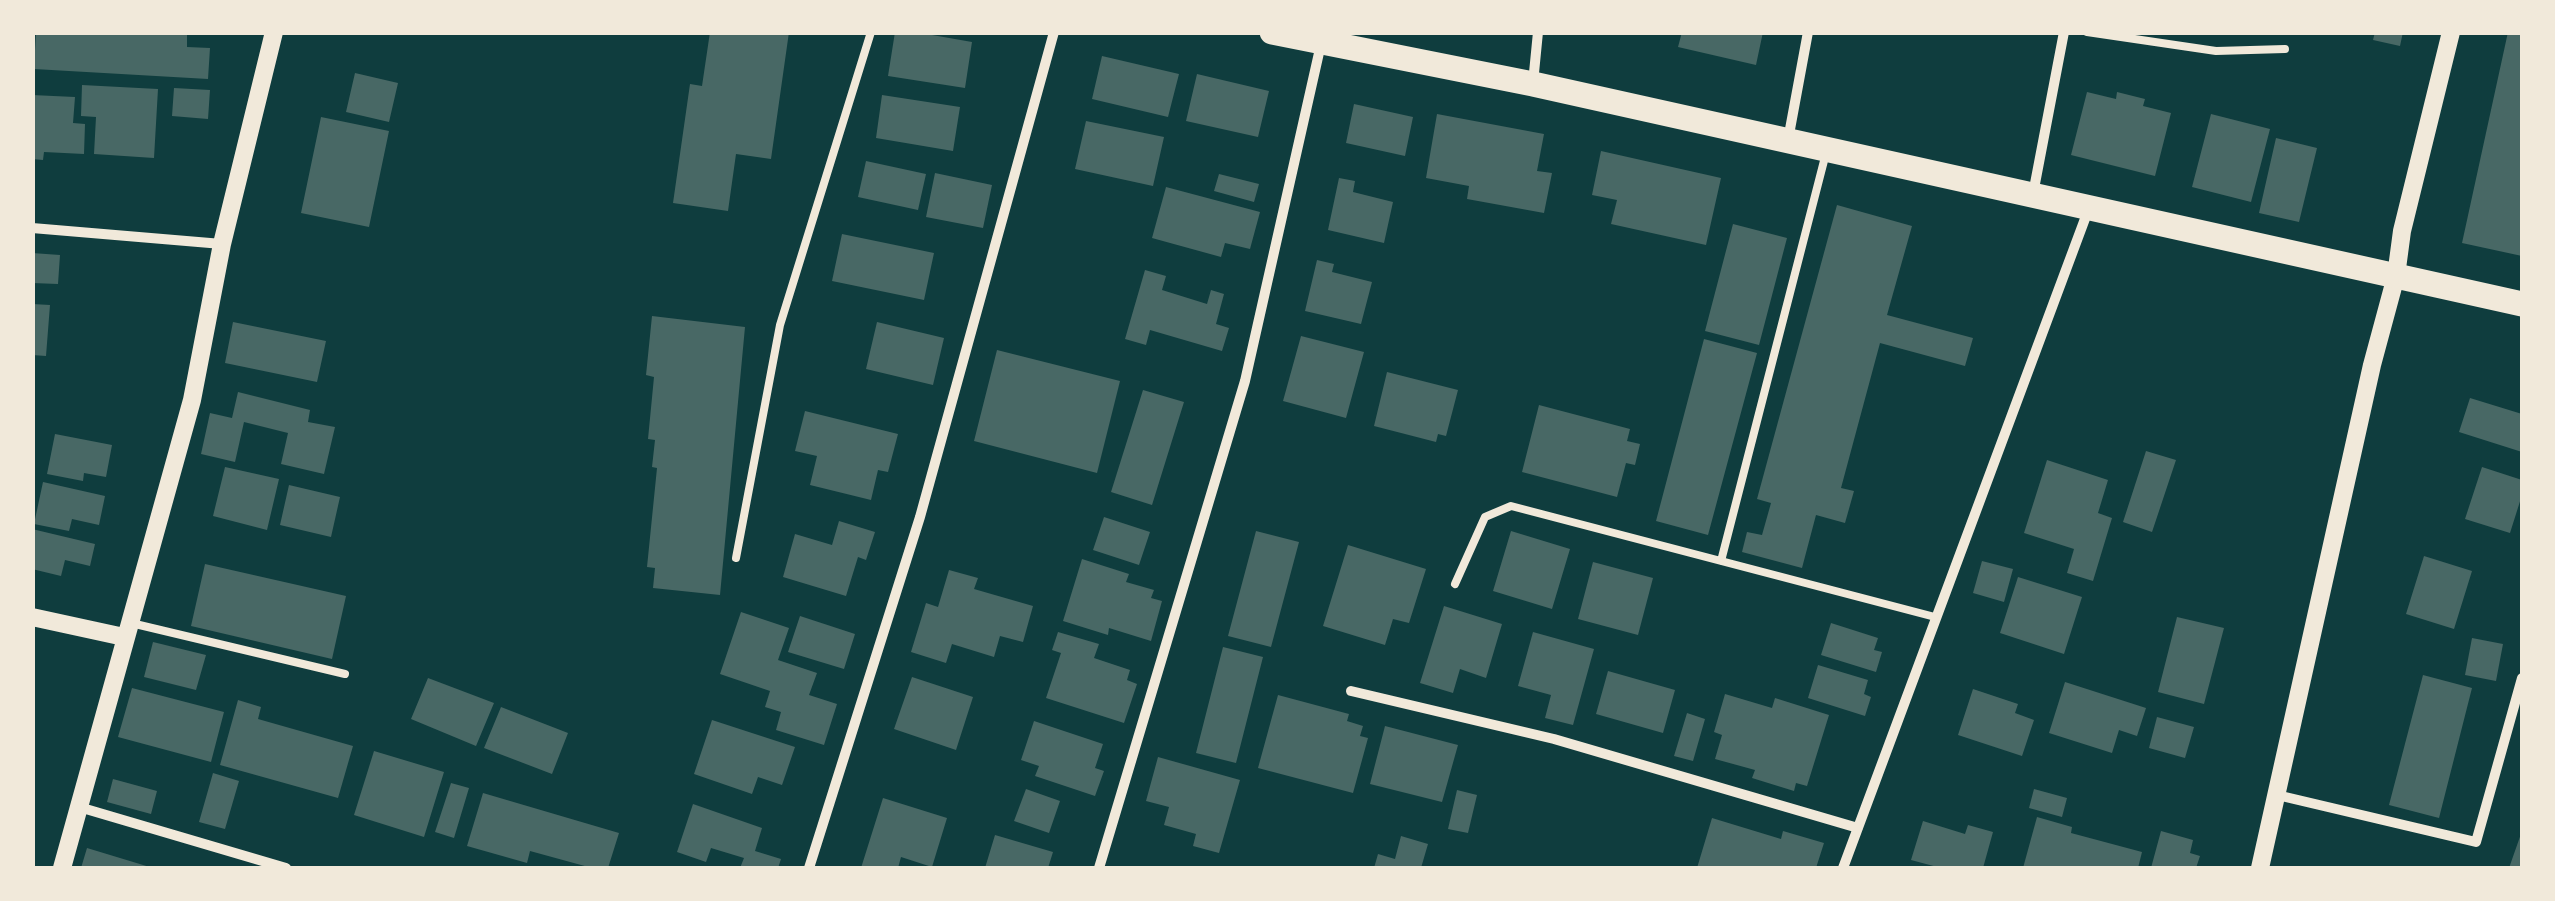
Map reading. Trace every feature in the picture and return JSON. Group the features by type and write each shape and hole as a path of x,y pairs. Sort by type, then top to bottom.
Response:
{"main road":[{"path":"1276,33 1533,84 2522,304"}],"street":[{"path":"62,868 192,400 222,244 274,32"},
{"path":"809,868 920,517 1054,32"},
{"path":"1533,84 1538,32"},
{"path":"1788,140 1808,32"},
{"path":"2033,195 2064,32"},
{"path":"2260,868 2372,365 2396,276 2402,231 2451,32"},
{"path":"1100,868 1245,381 1322,43"},
{"path":"1843,868 2090,207"},
{"path":"32,228 222,244"},
{"path":"32,618 126,630"},
{"path":"2277,795 2476,842 2522,678"},
{"path":"1351,692 1554,740 1858,828"},
{"path":"79,807 286,868"}],"lane":[{"path":"736,558 780,324 871,32"},
{"path":"2086,32 2216,51 2285,49"},
{"path":"1721,560 1827,149"},
{"path":"1455,584 1485,518 1511,506 1934,617"},
{"path":"126,630 345,674"}],"building":[{"path":"36,32 187,32 187,47 210,48 208,79 34,69"},
{"path":"710,32 789,32 771,159 736,154 728,211 673,203 690,84 702,86"},
{"path":"895,32 972,42 965,88 888,76"},
{"path":"1682,32 1763,32 1756,65 1678,47"},
{"path":"2375,32 2403,32 2400,46 2373,40"},
{"path":"2508,32 2522,32 2522,256 2462,243"},
{"path":"1102,56 1179,74 1168,117 1092,99"},
{"path":"355,73 398,83 389,122 346,112"},
{"path":"1197,74 1269,91 1258,137 1186,121"},
{"path":"82,85 158,89 154,158 94,154 96,117 81,116"},
{"path":"174,88 210,90 208,119 172,116"},
{"path":"2087,92 2116,99 2117,92 2145,99 2143,106 2171,113 2155,176 2071,155"},
{"path":"32,95 75,97 73,123 85,124 84,154 44,152 43,160 32,159"},
{"path":"882,95 960,107 953,151 876,138"},
{"path":"1354,104 1413,117 1405,156 1346,143"},
{"path":"1437,114 1544,134 1537,171 1552,173 1544,213 1467,199 1469,186 1426,178"},
{"path":"2211,114 2270,129 2251,202 2192,187"},
{"path":"321,117 389,131 369,227 301,213"},
{"path":"1086,121 1164,137 1153,186 1075,169"},
{"path":"2276,138 2317,148 2299,222 2259,213"},
{"path":"1601,151 1721,178 1706,245 1611,224 1617,200 1592,195"},
{"path":"866,161 926,174 918,210 858,197"},
{"path":"935,173 992,185 983,228 926,217"},
{"path":"1219,174 1259,184 1254,202 1214,191"},
{"path":"1339,178 1355,181 1353,192 1393,202 1384,243 1328,230"},
{"path":"1166,187 1260,212 1250,249 1225,243 1221,257 1152,238"},
{"path":"1837,205 1912,226 1887,315 1973,338 1965,366 1880,343 1841,488 1854,491 1845,523 1816,515 1802,568 1742,552 1747,532 1762,535 1771,503 1757,499"},
{"path":"1733,224 1787,238 1759,345 1705,331"},
{"path":"842,234 934,253 924,300 832,281"},
{"path":"32,253 60,255 58,284 32,283"},
{"path":"1317,260 1334,264 1332,272 1372,282 1361,324 1305,311"},
{"path":"1145,270 1166,276 1162,290 1207,304 1211,290 1224,294 1216,324 1229,328 1222,351 1150,330 1146,345 1125,339"},
{"path":"32,304 50,305 46,356 32,355"},
{"path":"652,316 745,327 720,595 653,588 655,568 647,567 657,468 652,467 655,440 648,439 654,377 646,375"},
{"path":"233,322 326,341 317,382 225,363"},
{"path":"877,322 944,338 933,385 866,369"},
{"path":"1301,336 1364,352 1346,418 1283,401"},
{"path":"1704,339 1757,353 1708,535 1656,521"},
{"path":"997,350 1120,381 1097,473 974,441"},
{"path":"1387,372 1458,390 1446,436 1438,434 1436,442 1374,426"},
{"path":"1143,390 1184,402 1152,505 1111,492"},
{"path":"238,392 310,410 308,422 335,427 324,474 281,464 288,433 244,422 235,462 201,454 210,413 232,418"},
{"path":"2470,398 2522,414 2522,452 2459,432"},
{"path":"1539,405 1630,429 1627,441 1640,444 1635,465 1626,463 1617,497 1522,472"},
{"path":"805,411 898,434 888,472 878,470 871,500 810,485 817,456 795,451"},
{"path":"55,434 112,445 106,477 84,473 83,481 47,474"},
{"path":"2146,451 2176,460 2152,532 2123,522"},
{"path":"2047,460 2108,480 2098,513 2112,518 2093,581 2067,573 2074,549 2024,533"},
{"path":"225,467 279,479 267,530 213,516"},
{"path":"2482,467 2522,480 2522,495 2510,533 2465,519"},
{"path":"43,482 105,496 99,525 72,519 69,531 34,524"},
{"path":"289,485 340,497 331,537 280,525"},
{"path":"1104,517 1150,532 1139,565 1093,550"},
{"path":"839,521 875,532 866,560 858,557 846,596 783,577 795,534 832,545"},
{"path":"32,529 95,544 90,566 65,560 61,576 32,569"},
{"path":"1256,531 1299,542 1271,647 1228,636"},
{"path":"1511,531 1570,549 1552,609 1493,591"},
{"path":"1348,545 1426,569 1409,623 1393,619 1385,645 1323,626"},
{"path":"2424,556 2472,571 2454,629 2406,614"},
{"path":"1082,559 1129,574 1126,582 1154,590 1151,598 1162,601 1151,641 1109,628 1108,635 1063,621"},
{"path":"1982,561 2013,569 2004,602 1973,593"},
{"path":"1593,562 1653,578 1638,635 1578,619"},
{"path":"205,564 346,596 332,659 191,626"},
{"path":"949,570 978,578 974,589 1033,606 1023,642 1000,636 994,657 952,644 946,663 911,652 926,603 938,607"},
{"path":"2018,577 2082,597 2064,654 2000,633"},
{"path":"1444,606 1502,624 1486,678 1460,669 1453,693 1420,683"},
{"path":"741,612 789,628 778,660 817,673 809,695 837,704 824,745 776,730 781,712 765,707 770,691 720,674"},
{"path":"800,616 855,634 844,669 788,652"},
{"path":"2177,617 2224,628 2204,704 2158,692"},
{"path":"1831,623 1878,638 1874,650 1882,652 1876,672 1821,655"},
{"path":"1058,632 1099,644 1094,658 1130,670 1127,680 1137,684 1124,723 1046,698 1061,653 1052,650"},
{"path":"1533,632 1594,649 1573,725 1545,718 1551,695 1518,686"},
{"path":"2472,638 2503,644 2496,681 2465,675"},
{"path":"153,642 206,655 196,690 144,677"},
{"path":"1223,647 1263,657 1236,763 1196,753"},
{"path":"1818,665 1868,680 1864,694 1871,697 1865,716 1808,698"},
{"path":"1608,671 1675,690 1663,733 1596,714"},
{"path":"2423,675 2472,688 2439,818 2389,805"},
{"path":"912,677 973,697 956,750 894,729"},
{"path":"428,678 494,703 476,746 411,719"},
{"path":"2065,682 2146,708 2137,736 2119,730 2112,753 2049,733"},
{"path":"132,688 224,712 211,762 118,737"},
{"path":"1973,689 2018,704 2015,713 2034,720 2022,756 1958,735"},
{"path":"1725,694 1772,708 1775,698 1829,715 1807,786 1796,783 1794,791 1752,778 1755,770 1715,759 1722,735 1714,732"},
{"path":"1278,695 1349,714 1347,721 1363,726 1360,736 1368,738 1353,793 1258,768"},
{"path":"238,700 261,707 258,719 353,746 338,798 220,765"},
{"path":"501,707 568,733 552,774 484,748"},
{"path":"1687,713 1705,719 1693,761 1674,756"},
{"path":"2157,717 2194,727 2185,758 2149,748"},
{"path":"712,720 795,747 782,785 758,777 752,794 694,774"},
{"path":"1034,721 1103,744 1095,768 1104,771 1095,796 1035,776 1039,766 1021,760"},
{"path":"1385,726 1458,745 1442,802 1370,784"},
{"path":"374,751 444,772 424,837 354,815"},
{"path":"1158,757 1240,780 1219,853 1193,846 1196,834 1164,825 1169,807 1146,801"},
{"path":"213,773 239,781 225,829 199,822"},
{"path":"113,779 157,791 151,814 107,802"},
{"path":"451,783 469,788 454,838 435,832"},
{"path":"1026,789 1060,801 1049,833 1014,821"},
{"path":"2034,789 2067,798 2062,817 2029,808"},
{"path":"1457,790 1477,795 1468,833 1448,829"},
{"path":"483,793 619,833 608,868 592,868 530,851 527,863 467,846"},
{"path":"883,798 947,818 932,867 901,857 898,868 861,868"},
{"path":"693,804 762,828 755,851 781,859 778,868 740,868 744,858 711,848 706,862 677,852"},
{"path":"2037,817 2072,827 2071,833 2142,852 2138,868 2023,868"},
{"path":"1712,818 1781,839 1783,831 1824,843 1816,868 1697,868"},
{"path":"1923,821 1965,834 1968,825 1993,832 1983,868 1941,868 1911,860"},
{"path":"2161,831 2193,840 2190,853 2200,856 2196,868 2151,868"},
{"path":"2522,831 2522,868 2509,868"},
{"path":"995,835 1053,852 1048,868 985,868"},
{"path":"1401,836 1428,844 1421,868 1374,868 1378,854 1395,859"},
{"path":"87,848 153,868 81,868"}]}
